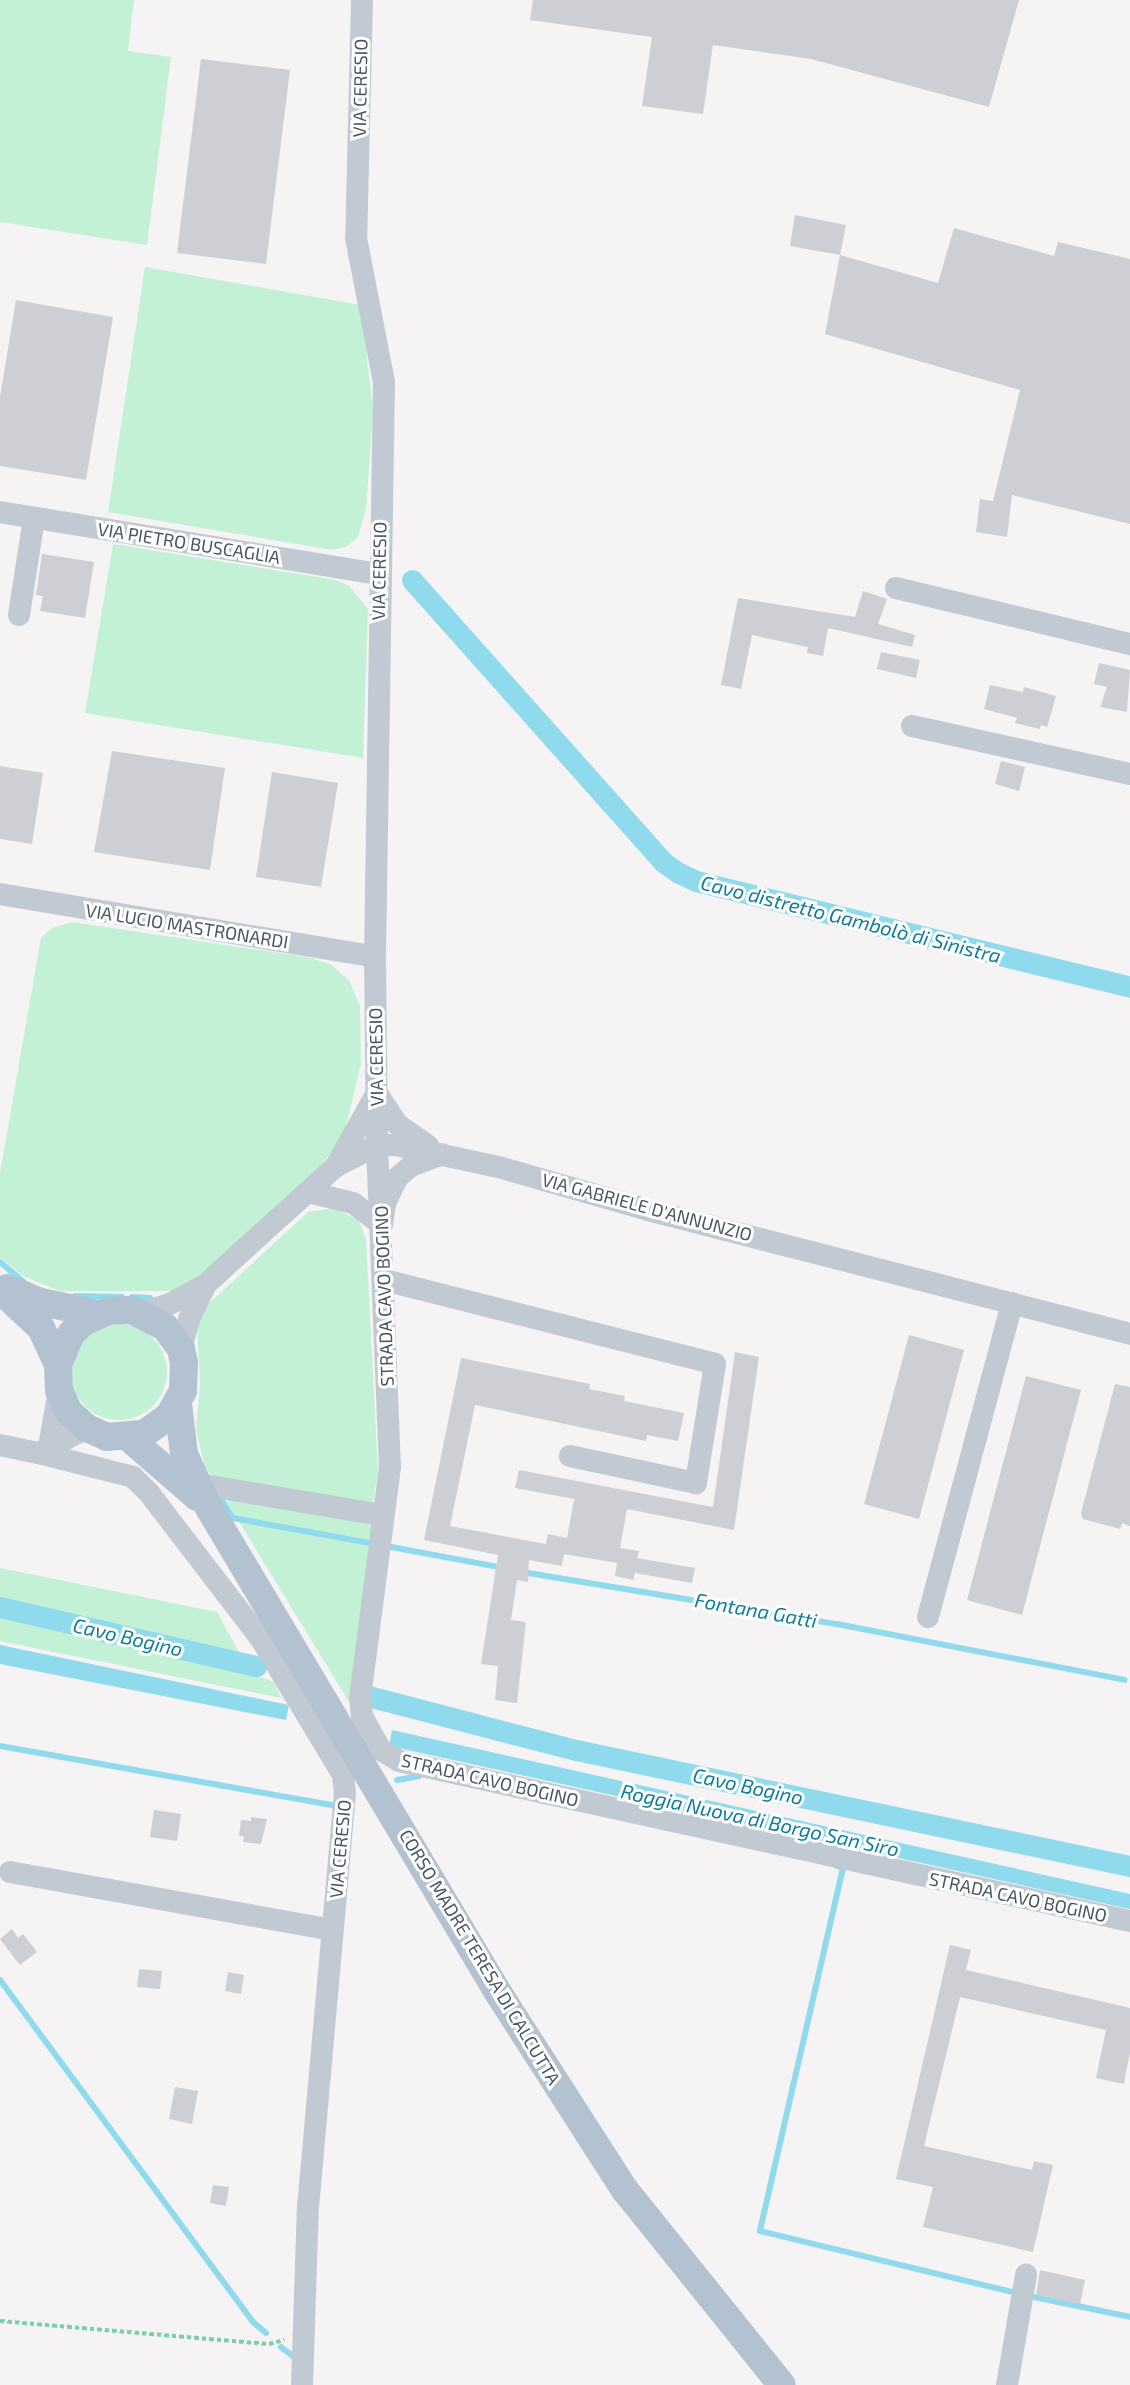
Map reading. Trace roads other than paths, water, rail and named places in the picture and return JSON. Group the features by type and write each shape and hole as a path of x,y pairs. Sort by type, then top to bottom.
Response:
{"main road":[{"path":"0,1285 37,1301 97,1314"},
{"path":"0,1290 41,1328 69,1412 87,1428 107,1437 129,1437 157,1426 178,1404 185,1377 180,1349 165,1327 142,1313 119,1309 97,1314 71,1334 58,1377"},
{"name":"CORSO MADRE TERESA DI CALCUTTA","path":"178,1404 184,1454 203,1496 497,1991 625,2190 782,2385"},
{"name":"CORSO MADRE TERESA DI CALCUTTA","path":"129,1437 203,1496"}],"street":[{"name":"VIA CERESIO","path":"362,0 356,238 384,382 379,574 375,957 377,1145"},
{"name":"VIA PIETRO BUSCAGLIA","path":"0,512 379,574"},
{"path":"19,615 34,518"},
{"path":"896,588 1130,644"},
{"path":"912,726 1130,774"},
{"name":"VIA LUCIO MASTRONARDI","path":"0,894 375,957"},
{"path":"335,1167 377,1093 397,1124 442,1154"},
{"path":"142,1313 171,1304 206,1284 335,1167 377,1145"},
{"name":"VIA GABRIELE D'ANNUNZIO","path":"377,1145 405,1146 442,1154 1130,1334"},
{"name":"STRADA CAVO BOGINO","path":"377,1145 390,1467 360,1697 365,1723 385,1755 1130,1922"},
{"path":"308,1192 353,1203 382,1225 385,1203 396,1178 411,1166 442,1154"},
{"path":"384,1280 715,1364 696,1484 570,1456"},
{"path":"180,1349 189,1319 206,1284"},
{"path":"928,1617 1012,1303"},
{"path":"44,1450 58,1377"},
{"path":"0,1445 44,1450 87,1428"},
{"name":"VIA CERESIO","path":"44,1450 133,1477 149,1493 272,1657 343,1775 345,1793 308,2204 302,2385"},
{"path":"203,1496 382,1515"},
{"path":"10,1872 332,1930"},
{"path":"1007,2385 1026,2275"}],"water":[{"path":"0,1645 289,1705 286,1720 0,1664"},
{"name":"Roggia Nuova di Borgo San Siro","path":"392,1730 1130,1894 1130,1909 389,1746"}],"waterway":[{"name":"Cavo distretto Gambolò di Sinistra","path":"412,580 663,862 679,873 696,881 1130,987"},
{"name":"Fontana Gatti","path":"0,1262 23,1281"},
{"name":"Fontana Gatti","path":"75,1296 122,1297"},
{"name":"Fontana Gatti","path":"132,1297 150,1298"},
{"name":"Fontana Gatti","path":"218,1495 233,1518 369,1543"},
{"name":"Fontana Gatti","path":"386,1546 503,1568"},
{"name":"Fontana Gatti","path":"522,1572 837,1624 1125,1680"},
{"name":"Cavo Bogino","path":"0,1607 256,1666"},
{"name":"Cavo Bogino","path":"368,1696 576,1750 1130,1866"},
{"path":"0,1746 336,1806"},
{"path":"397,1780 419,1776"},
{"path":"837,1866 843,1868 760,2231 1012,2292"},
{"path":"0,1980 253,2322 266,2333"},
{"path":"1029,2296 1130,2317"},
{"path":"281,2347 295,2358"}]}
